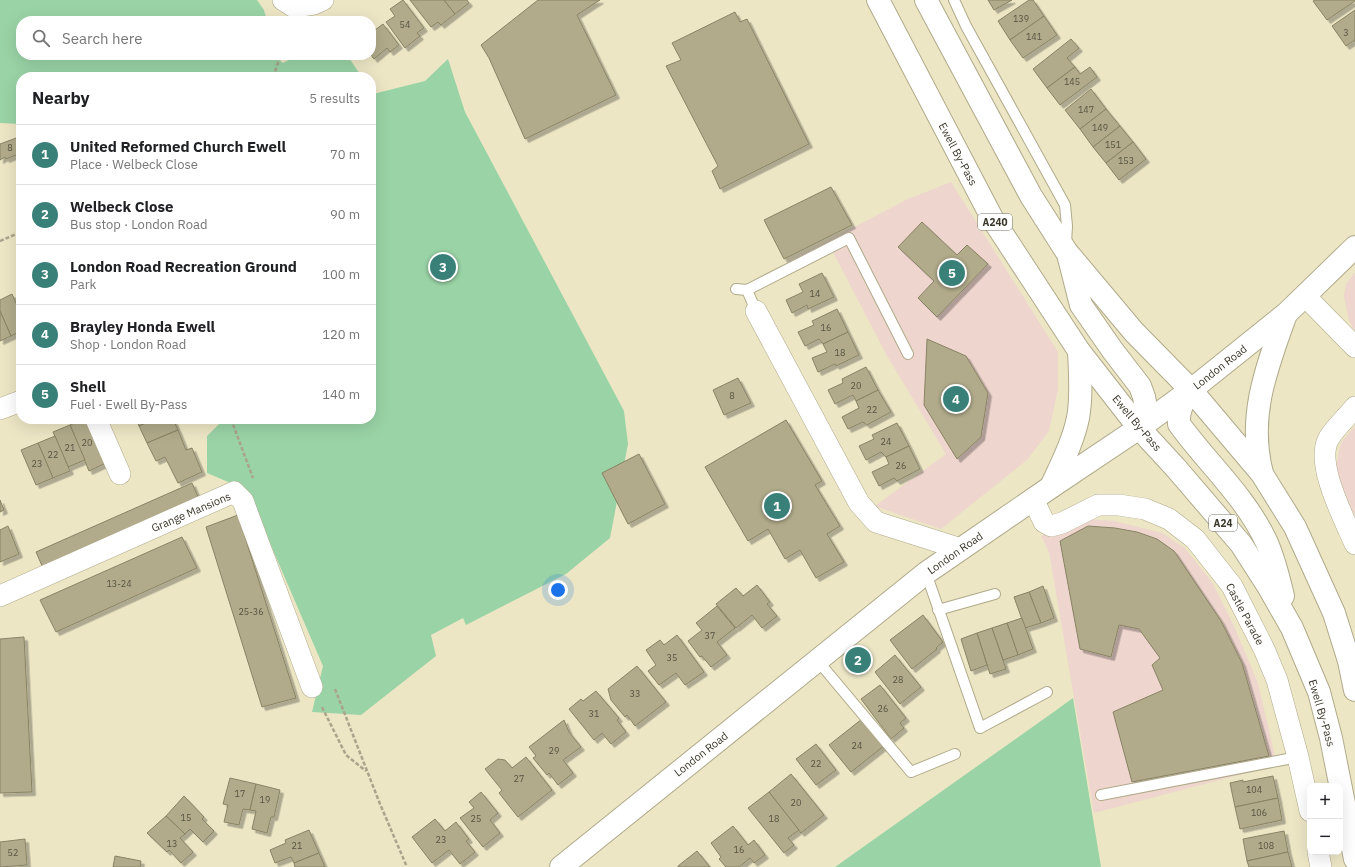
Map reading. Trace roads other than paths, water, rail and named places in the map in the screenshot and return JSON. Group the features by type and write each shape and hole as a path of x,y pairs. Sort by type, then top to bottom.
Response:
{"main road":[{"name":"Ewell By-Pass","path":"878,0 992,218 1079,351 1138,428 1175,467 1241,544 1268,586 1292,628 1319,692 1331,738 1354,856"},
{"path":"926,0 1031,196 1067,253 1134,332 1191,390 1262,474 1296,527 1334,614 1349,661 1355,690"},
{"name":"London Road","path":"561,867 926,573 1191,390 1287,313 1355,247"},
{"path":"1067,253 1081,305 1112,351 1140,386 1146,408 1138,428"},
{"path":"1262,474 1258,459 1256,441 1257,413 1266,368 1287,313"},
{"path":"1051,487 1073,437 1078,418 1081,379 1079,351"},
{"path":"1191,390 1178,415 1179,424 1236,493 1255,521 1267,543 1292,628"}],"street":[{"path":"282,0 294,7 314,4 323,0"},
{"path":"1305,296 1354,342"},
{"path":"756,311 859,503 876,522 961,549"},
{"path":"0,409 16,403"},
{"path":"1354,410 1328,440 1325,459 1328,479 1355,544"},
{"path":"98,424 120,474"},
{"name":"Grange Mansions","path":"0,596 234,492 243,501 312,686"},
{"name":"Castle Parade","path":"1033,499 1044,522 1051,526 1062,523 1098,505 1118,504 1144,509 1168,519 1195,539 1232,586 1264,649 1277,680 1307,789"},
{"path":"1343,840 1354,856"},
{"path":"1319,855 1321,867"}],"lane":[{"path":"954,0 966,26 1065,205 1067,253"},
{"path":"756,311 742,289 849,238 908,354"},
{"path":"926,573 980,728 1047,692"},
{"path":"938,610 995,594"},
{"path":"818,661 911,772 955,754"},
{"path":"1101,796 1298,757"}],"place":[{"name":"London Road Recreation Ground","path":"443,267"},
{"name":"Shell","path":"952,273"},
{"name":"Brayley Honda Ewell","path":"956,399"},
{"name":"United Reformed Church Ewell","path":"777,506"},
{"name":"Welbeck Close","path":"858,660"}]}
